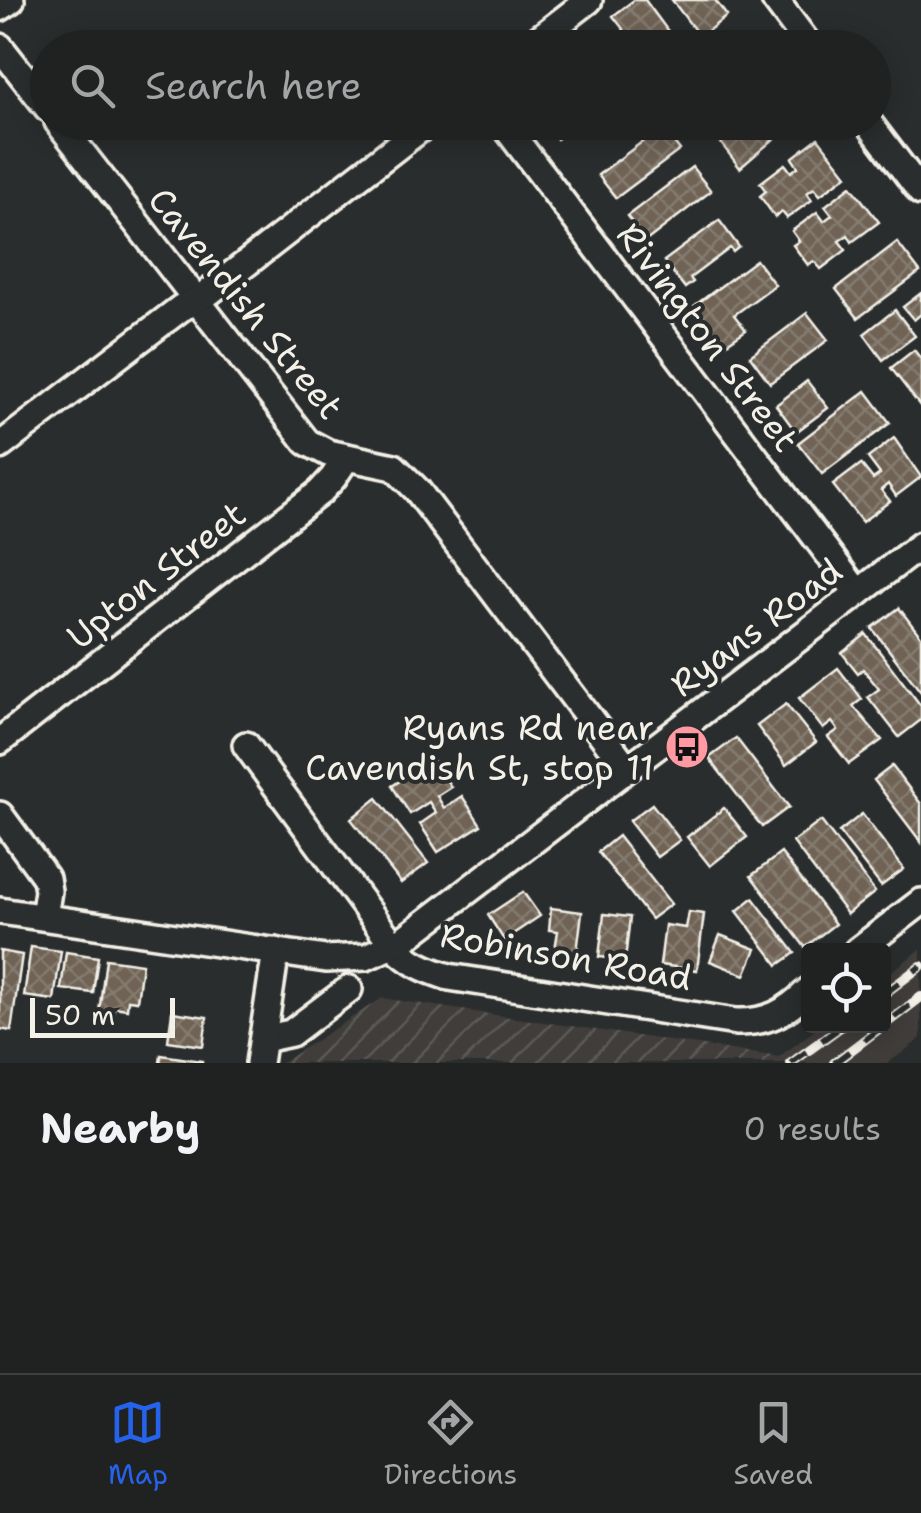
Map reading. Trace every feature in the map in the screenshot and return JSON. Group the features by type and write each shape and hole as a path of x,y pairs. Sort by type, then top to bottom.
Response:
{"street":[{"path":"0,8 11,0"},
{"path":"551,30 590,0"},
{"path":"775,0 798,30"},
{"path":"0,47 30,85"},
{"name":"Cavendish Street","path":"72,140 307,442 322,452 394,468 417,490 628,768"},
{"path":"0,446 208,294 406,140"},
{"name":"Rivington Street","path":"516,140 858,593"},
{"path":"882,140 920,189"},
{"name":"Upton Street","path":"0,741 320,492 347,456"},
{"name":"Ryans Road","path":"394,946 921,545"},
{"path":"246,745 394,946"},
{"path":"0,815 46,878 44,917"},
{"path":"867,943 921,902"},
{"name":"Robinson Road","path":"0,910 340,960 366,957 394,946 412,962 449,977 736,1022 772,1018 801,996"},
{"path":"261,1051 276,952"},
{"path":"261,1051 291,1032 309,1004 349,989"}],"shaded area":[{"path":"921,949 921,1038 902,1053 888,1063 771,1063 811,1033 891,1033 891,972"},
{"path":"382,998 779,1057 771,1063 281,1063"}],"building":[{"path":"634,0 645,0 667,30 624,30 613,16"},
{"path":"672,0 715,0 727,16 709,30 695,30"},
{"path":"645,140 672,140 680,150 616,198 598,175"},
{"path":"723,140 773,140 740,168 720,142"},
{"path":"820,140 847,175 820,195 814,188 807,193 812,200 787,218 782,212 775,217 760,196 766,191 760,183 785,164 791,172 798,167 792,158"},
{"path":"692,167 711,191 646,241 627,216"},
{"path":"851,186 879,222 852,242 848,235 839,241 846,250 821,269 814,261 808,265 793,245 799,241 792,231 817,212 824,221 832,215 825,206"},
{"path":"719,220 739,247 733,252 730,248 690,278 693,282 685,288 664,261"},
{"path":"897,242 920,272 858,318 836,289"},
{"path":"756,260 775,285 734,315 746,330 724,345 694,306"},
{"path":"921,293 921,314 914,320 903,307"},
{"path":"895,310 915,336 883,360 864,334"},
{"path":"807,313 828,340 770,383 750,356"},
{"path":"914,350 921,359 921,407 891,368"},
{"path":"807,381 828,408 796,432 776,405"},
{"path":"866,391 890,423 822,474 798,443"},
{"path":"894,438 921,477 896,496 888,484 881,490 890,501 862,522 833,485 861,464 873,479 880,474 868,458"},
{"path":"899,608 921,637 921,692 872,628"},
{"path":"866,634 921,706 921,720 899,737 868,697 879,689 863,669 858,673 842,653"},
{"path":"838,668 862,699 853,706 882,740 849,764 828,737 838,730 832,722 823,729 799,698"},
{"path":"786,704 816,742 786,765 757,726"},
{"path":"736,738 789,807 762,827 709,758"},
{"path":"433,760 451,787 437,796 444,808 462,796 481,825 438,852 420,824 436,813 429,802 410,814 392,786"},
{"path":"892,766 921,804 921,842 874,780"},
{"path":"377,798 428,863 401,883 351,819"},
{"path":"652,804 680,840 657,857 629,821"},
{"path":"724,808 747,837 710,866 687,837"},
{"path":"862,814 904,869 881,886 839,832"},
{"path":"821,821 875,892 847,914 793,842"},
{"path":"618,836 671,904 651,919 598,852"},
{"path":"781,853 835,924 810,943 802,943 751,876"},
{"path":"523,892 540,916 504,940 488,915"},
{"path":"753,898 795,953 778,965 737,911"},
{"path":"551,908 582,912 577,952 555,949 558,931 549,930"},
{"path":"689,912 704,914 697,970 660,965 665,925 686,928"},
{"path":"604,914 630,917 625,960 599,957"},
{"path":"720,935 756,949 745,975 710,961"},
{"path":"31,947 61,951 54,1000 24,996"},
{"path":"0,951 22,955 11,1031 0,1029"},
{"path":"66,952 98,957 93,993 61,989"},
{"path":"106,959 142,964 137,1001 128,1000 127,1009 114,1007 113,1015 99,1012"},
{"path":"172,1012 207,1017 203,1046 168,1041"},
{"path":"161,1055 202,1061 202,1063 160,1063"}],"railway":[{"path":"891,989 921,966"},
{"path":"834,1063 921,997"},
{"path":"791,1063 832,1033"}],"place":[{"name":"Ryans Rd near Cavendish St, stop 11","path":"687,747"}]}
